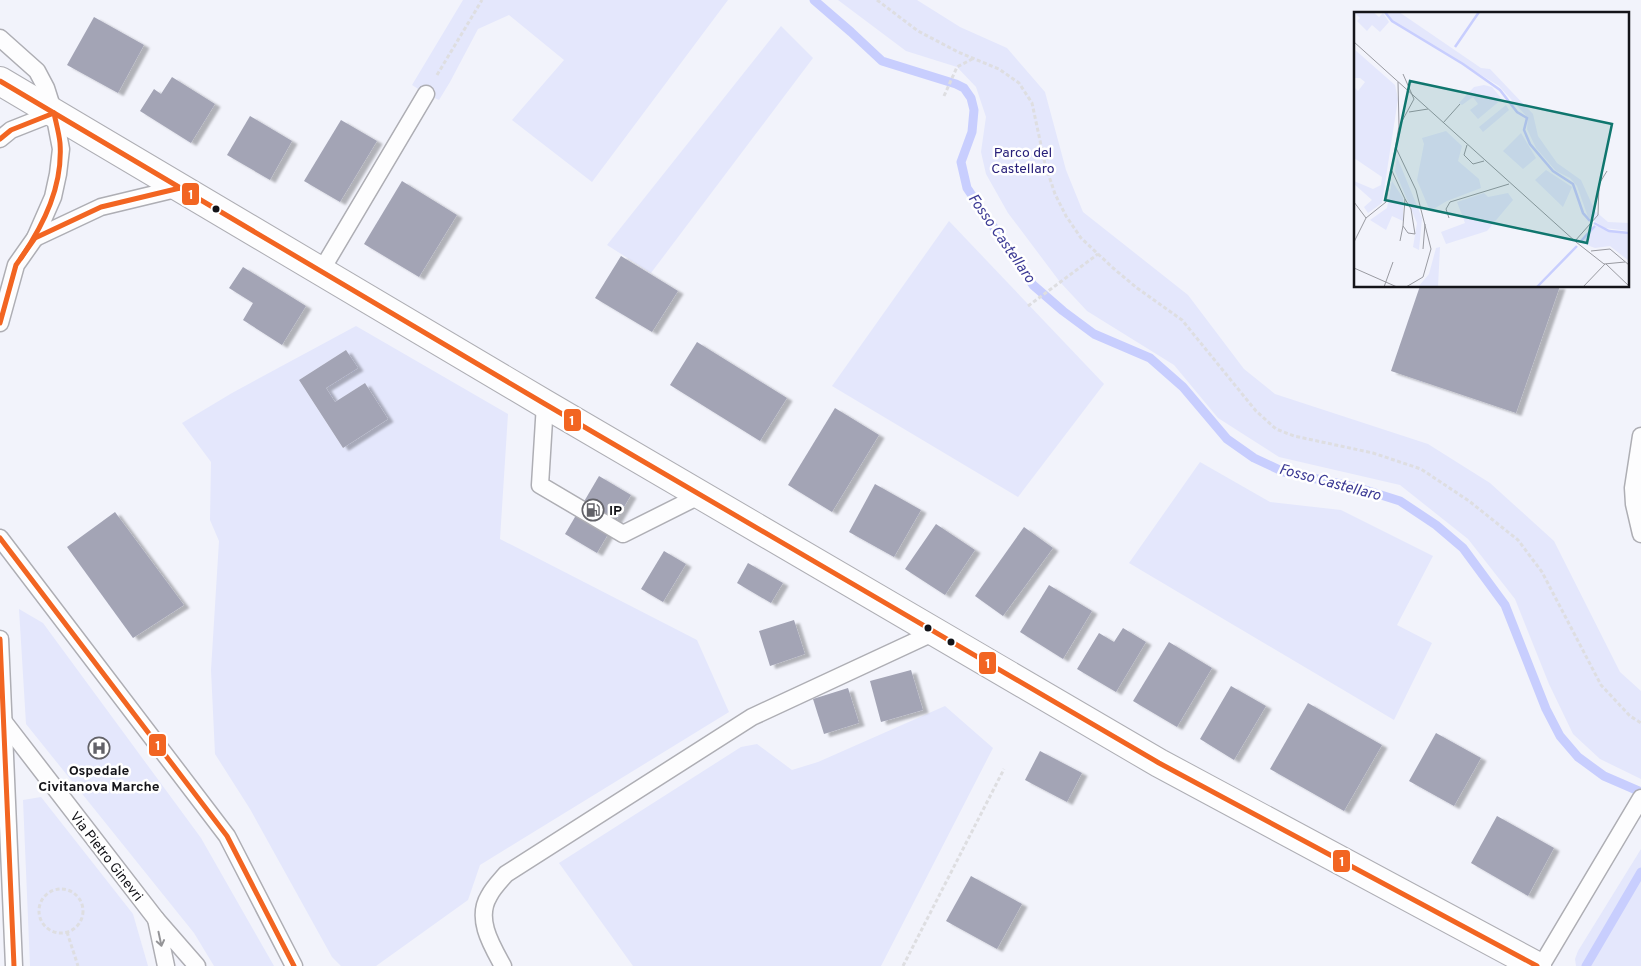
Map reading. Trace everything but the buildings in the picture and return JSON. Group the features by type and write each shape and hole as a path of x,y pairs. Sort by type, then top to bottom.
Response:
{"main road":[{"path":"0,82 545,404 1160,763 1537,966"}],"lane":[{"path":"0,38 37,72 46,88 54,113 61,149 53,197 35,238 16,265 0,323"},
{"path":"321,271 426,94"},
{"path":"0,139 12,130 54,113"},
{"path":"35,238 101,208 180,188"},
{"path":"545,404 540,485 580,509 623,534 701,495"},
{"path":"1641,436 1633,488 1634,504 1641,534"},
{"path":"0,538 227,836 294,966"},
{"path":"503,966 491,946 484,913 488,897 506,874 752,717 935,632"},
{"path":"0,638 14,966"},
{"name":"Via Pietro Ginevri","path":"4,722 156,919 197,966"},
{"path":"1541,966 1641,798"},
{"name":"Via Pietro Ginevri","path":"156,919 166,966"}],"path":[{"path":"426,94 482,0"},
{"path":"877,0 918,31 958,52 999,69 1019,83 1032,103 1045,164 1055,194 1066,216 1081,238 1137,288 1182,320 1256,411 1276,430 1294,436 1373,453 1421,468 1468,501 1518,540 1542,572 1601,684 1630,716 1641,723"},
{"path":"944,96 957,67 974,58"},
{"path":"1028,306 1098,254"},
{"path":"903,966 1004,769"},
{"path":"66,889 73,892 82,903 83,910 79,924 68,932 53,932 41,922 38,915 41,900 45,894 52,890 66,889"},
{"path":"68,932 78,966"}],"green space":[{"path":"463,0 728,0 592,182 512,120 564,60 509,15 478,29 439,100 412,85"},
{"name":"Parco del Castellaro","path":"838,0 917,0 960,27 1007,48 1045,92 1066,170 1083,212 1188,295 1244,369 1275,394 1428,444 1490,483 1554,541 1620,672 1641,691 1641,779 1600,759 1573,734 1549,684 1515,599 1468,539 1400,485 1279,457 1218,418 1174,365 1087,311 1060,282 1008,213 986,174 981,152 986,117 976,87 957,67 906,51"},
{"path":"781,26 813,58 651,273 607,245"},
{"path":"949,221 1104,384 1018,497 832,386"},
{"path":"356,326 508,414 500,539 697,640 729,712 480,865 468,900 376,966 341,966 332,957 250,809 215,754 211,670 219,541 210,520 211,462 182,423 232,393","holes":["346,350 357,368 326,388 335,402 365,383 388,419 343,448 299,380"]},
{"path":"1200,462 1270,502 1341,510 1433,556 1397,625 1432,643 1394,720 1129,563"},
{"path":"19,609 43,623 201,838 274,966 214,966 194,933 26,724"},
{"path":"945,706 993,748 881,966 633,966 559,863 741,747 757,744 792,770 818,762"},
{"path":"41,797 133,914 148,966 30,966 23,800"},
{"path":"1641,849 1641,966 1576,966 1575,959 1578,951"}],"waterway":[{"name":"Fosso Castellaro","path":"814,0 882,61 964,88 971,98 974,110 972,132 961,162 967,188 1033,285 1094,334 1150,358 1183,387 1227,439 1254,458 1284,472 1359,488 1400,501 1436,525 1463,548 1505,605 1546,709 1560,736 1578,757 1604,776 1641,792"},
{"path":"1586,966 1641,872"}],"transit line":[{"name":"1","path":"0,81 545,404 1159,763 1537,966"},
{"name":"1","path":"0,139 11,130 54,113"},
{"name":"1","path":"21,258 44,218 55,189 60,159 60,143 54,113"},
{"name":"1","path":"0,323 16,265 35,238 101,207 180,188"},
{"name":"1","path":"0,538 227,836 294,966"},
{"name":"1","path":"0,639 14,966"}],"place":[{"name":"IP","path":"593,510"},
{"name":"Ospedale Civitanova Marche","path":"99,748"}]}
